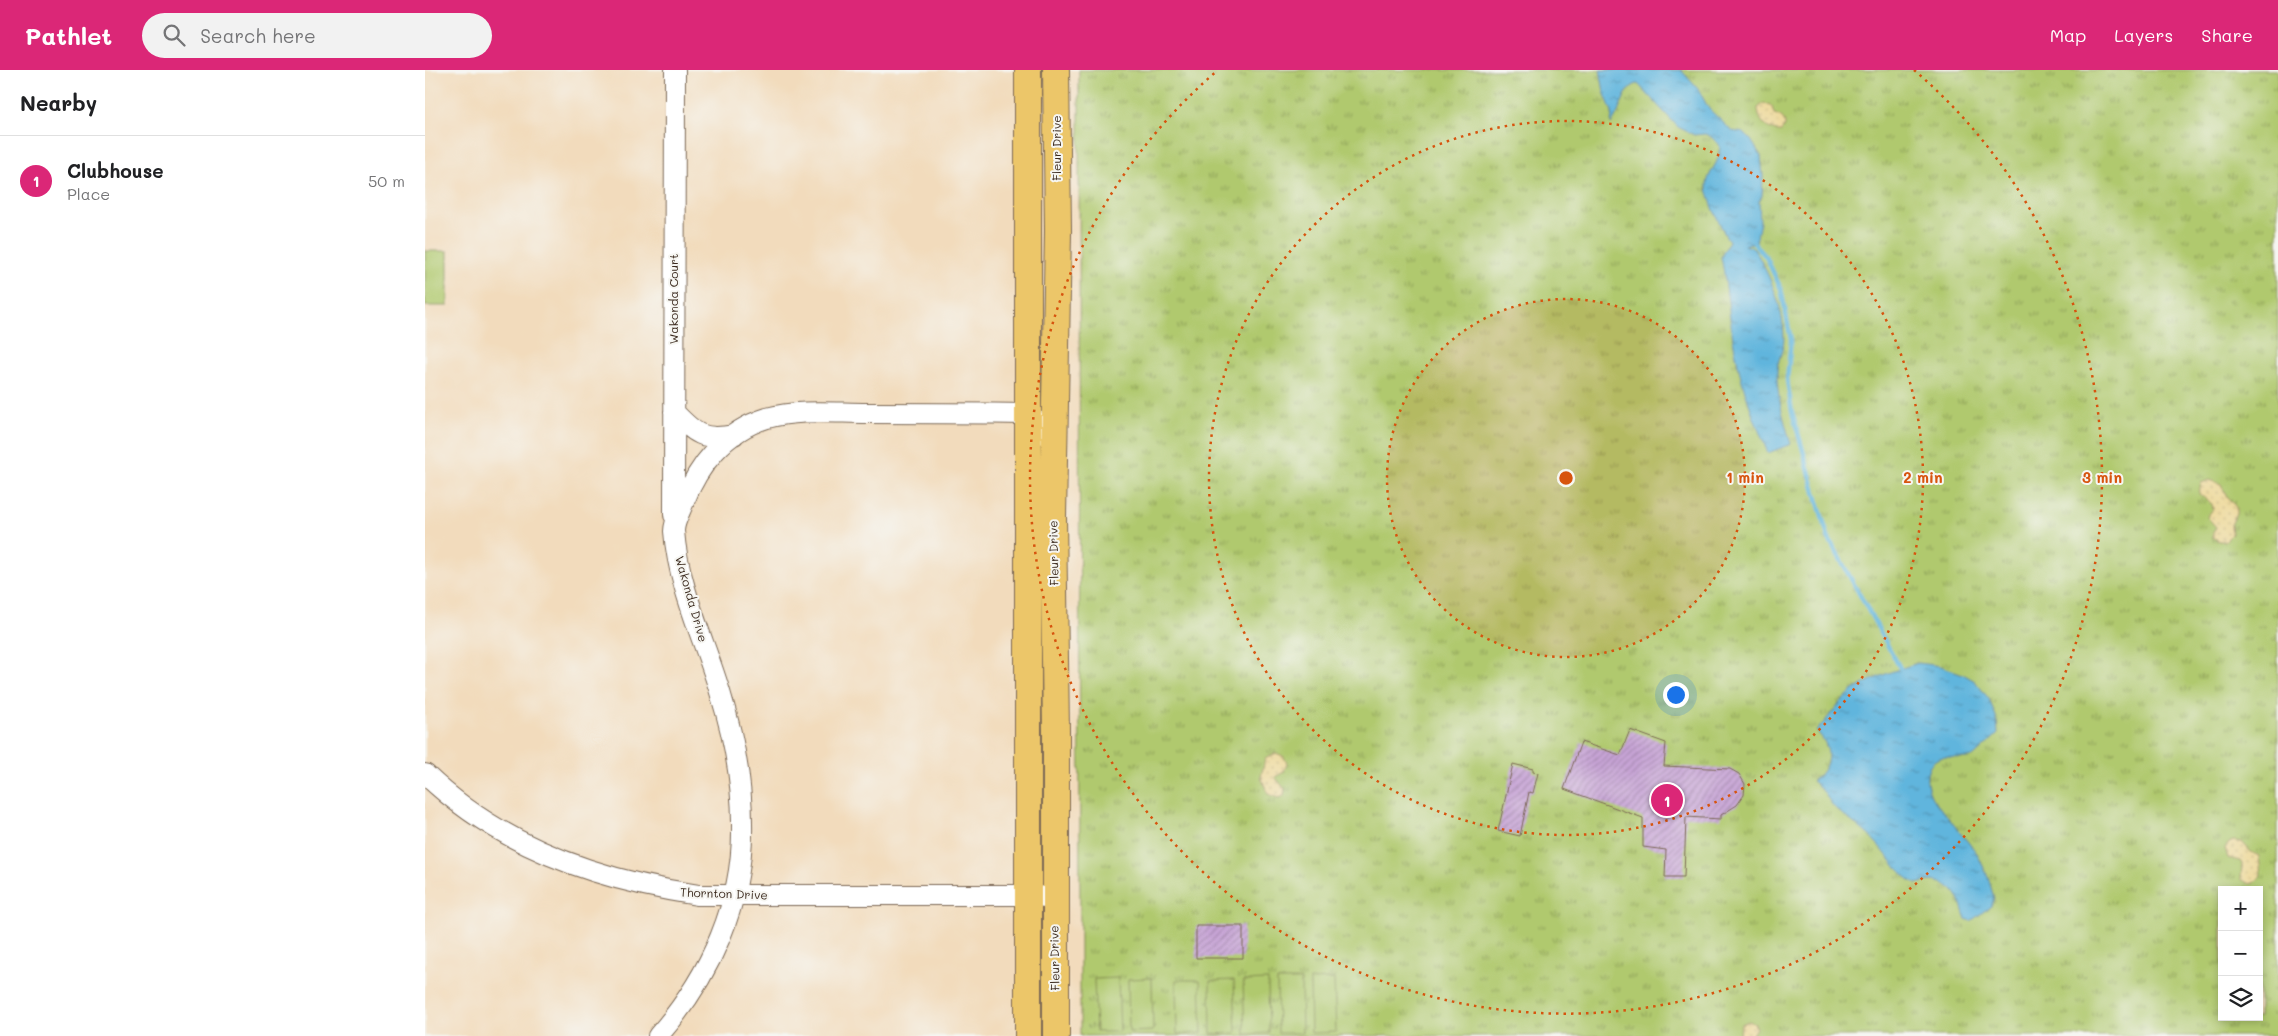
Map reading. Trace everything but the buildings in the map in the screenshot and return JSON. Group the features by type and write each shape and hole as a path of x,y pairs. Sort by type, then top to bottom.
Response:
{"main road":[{"name":"Fleur Drive","path":"1028,70 1030,414 1042,896 1055,1036"},
{"name":"Fleur Drive","path":"1028,1036 1056,732 1054,443 1058,231 1057,70"}],"street":[{"name":"Wakonda Court","path":"674,528 675,70"},
{"path":"674,412 688,426 701,434 715,438 734,434 765,419 804,413 1030,414 1054,443"},
{"path":"674,528 696,475 711,454 734,434"},
{"name":"Wakonda Drive","path":"658,1036 693,990 712,955 726,924 735,896 741,867 742,824 739,779 732,734 681,571 674,528"},
{"name":"Thornton Drive","path":"425,774 471,811 512,837 556,859 602,876 649,888 697,895 735,896 1042,896"}],"green space":[{"path":"1079,70 2278,70 2278,1036 1080,1036"},
{"path":"425,251 448,251 448,306 425,306"},
{"path":"1118,978 1120,1032 1096,1032 1094,979"},
{"path":"1152,978 1153,1031 1129,1032 1128,979"},
{"path":"1334,979 1336,1032 1311,1033 1310,980"},
{"path":"1176,980 1200,980 1202,1033 1177,1034"},
{"path":"1234,980 1236,1033 1211,1034 1210,981"},
{"path":"1268,980 1269,1033 1245,1034 1243,981"},
{"path":"1277,980 1301,980 1302,1033 1278,1033"}],"sand":[{"path":"1764,103 1772,107 1774,114 1783,119 1785,126 1781,131 1768,128 1762,121 1758,108"},
{"path":"2210,480 2221,484 2227,497 2236,507 2236,514 2231,525 2232,534 2225,541 2219,541 2213,537 2216,527 2207,517 2213,509 2212,504 2199,494 2201,483"},
{"path":"1276,753 1283,756 1287,763 1284,772 1275,777 1285,789 1284,796 1278,798 1268,794 1261,777 1265,759"},
{"path":"2233,841 2242,842 2251,852 2259,856 2261,875 2256,882 2250,884 2241,879 2242,864 2240,861 2228,858 2225,848"},
{"path":"1749,1021 1755,1024 1756,1028 1751,1036 1740,1036 1741,1024"}],"water":[{"path":"1600,70 1681,70 1698,89 1709,109 1732,131 1744,133 1761,156 1763,176 1762,196 1759,201 1760,222 1756,242 1745,245 1754,248 1760,259 1775,291 1781,314 1784,338 1777,368 1777,381 1781,408 1791,444 1768,453 1749,405 1742,380 1732,331 1721,257 1729,241 1715,213 1707,189 1708,179 1719,155 1719,144 1710,136 1705,134 1694,135 1678,127 1638,84 1629,90 1611,124 1612,112 1604,92"},
{"path":"1918,663 1941,666 1963,674 1975,681 1989,699 1997,719 1998,734 1974,756 1968,758 1942,757 1932,764 1927,774 1927,785 1932,798 1977,853 1988,877 1994,898 1991,906 1971,921 1966,919 1956,893 1947,885 1930,881 1917,884 1911,881 1864,831 1837,810 1812,781 1819,776 1827,764 1828,757 1822,737 1816,731 1841,702 1856,688 1873,679"}],"waterway":[{"path":"1754,243 1766,257 1781,289 1791,340 1787,380 1792,412 1828,537 1900,668"}],"place":[{"name":"Clubhouse","path":"1667,800"}]}
